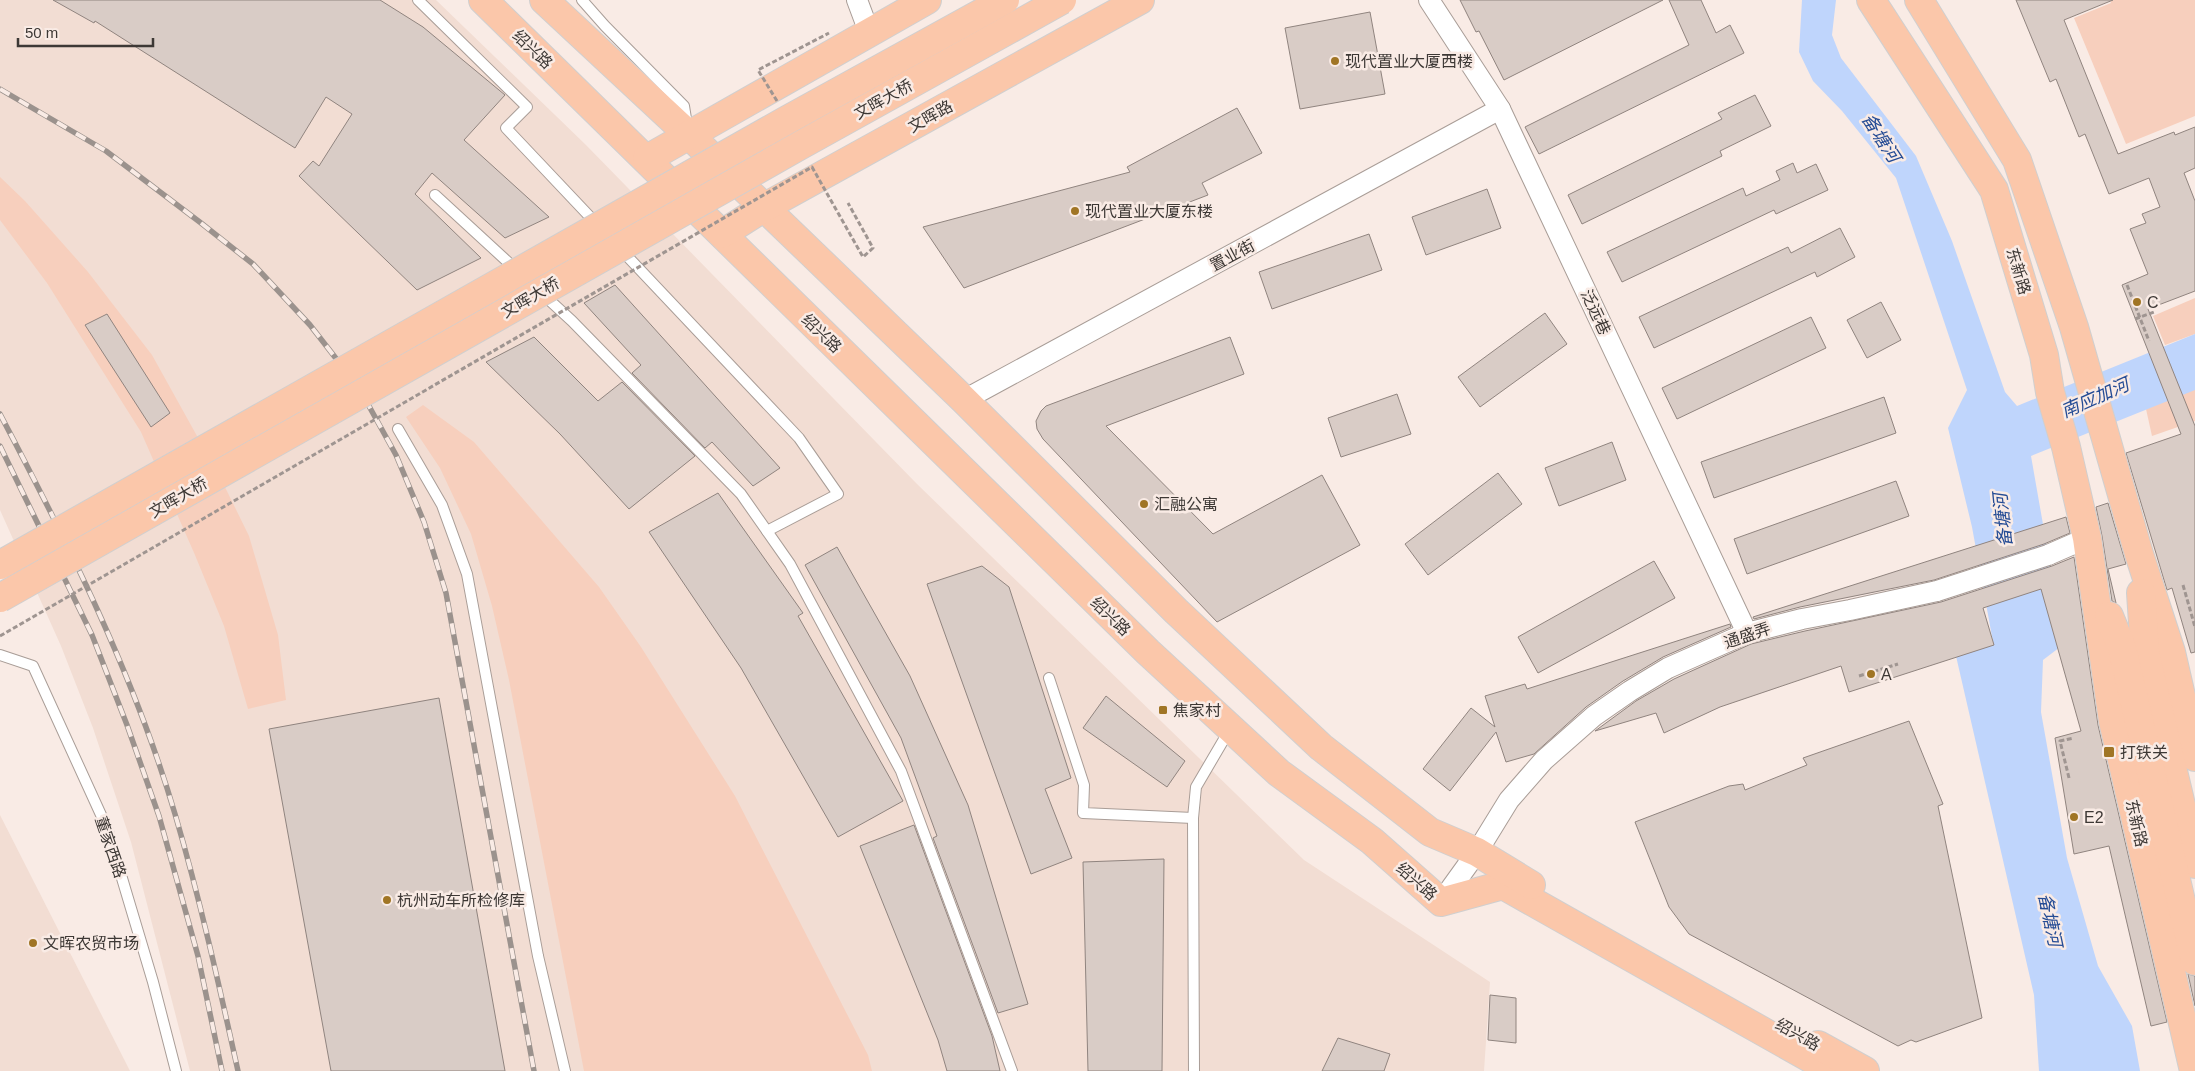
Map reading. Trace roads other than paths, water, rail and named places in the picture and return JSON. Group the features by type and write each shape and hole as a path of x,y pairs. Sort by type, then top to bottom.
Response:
{"main road":[{"name":"绍兴路","path":"483,0 1141,646 1278,773 1372,841 1441,902 1502,885 1833,1071"},
{"name":"绍兴路","path":"544,0 689,135 964,400 1176,611 1321,747 1430,832 1477,852 1523,881 1865,1071"},
{"path":"647,159 927,0"},
{"name":"文晖大桥","path":"0,565 787,120 1005,0"},
{"name":"文晖大桥","path":"0,598 799,146 1062,0"},
{"name":"文晖路","path":"722,234 763,208 1140,0"},
{"name":"东新路","path":"1871,0 1994,190 2044,355 2050,392 2066,447 2087,538 2113,721 2194,1071"},
{"name":"东新路","path":"1919,0 2017,160 2074,327 2139,554 2190,711 2195,757"},
{"name":"东新路","path":"2139,554 2145,653 2195,864"},
{"name":"东新路","path":"2091,573 2122,648 2195,961"}],"street":[{"path":"857,0 869,32"},
{"name":"泛远巷","path":"1429,0 1500,109 1747,633"},
{"name":"置业街","path":"964,400 1500,109"},
{"name":"通盛弄","path":"1441,902 1477,852 1509,800 1544,760 1594,716 1668,668 1747,633 1802,619 1937,591 2048,555 2087,538"}],"lane":[{"path":"418,0 527,107 506,128 799,438 838,494 767,531"},
{"path":"582,0 684,106 689,135"},
{"path":"435,195 592,342 741,494 790,564 901,771 1012,1071"},
{"path":"398,429 442,505 467,574 538,956 565,1071"},
{"name":"董家西路","path":"0,655 33,666 107,828 153,982 176,1071"},
{"path":"1049,678 1084,785 1083,813 1193,818"},
{"path":"1194,1071 1193,818 1196,787 1230,728"}],"water":[{"path":"1802,0 1836,0 1832,35 1841,58 1916,156 1952,241 2005,392 2017,406 2195,334 2195,390 2031,456 2064,644 2043,660 2041,712 2067,858 2098,966 2132,1026 2140,1071 2039,1071 2034,995 1956,656 1993,642 1972,527 1948,428 1967,390 1896,178 1842,111 1813,81 1799,52"}],"railway":[{"path":"0,89 106,151 253,264 310,325 359,388 396,455 424,522 446,593 534,1071"},
{"path":"0,414 98,610 140,711 175,814 193,878 238,1071"},
{"path":"0,446 92,635 127,725 159,816 198,956 222,1071"}],"place":[{"name":"现代置业大厦西楼","path":"1335,61"},
{"name":"现代置业大厦东楼","path":"1075,211"},
{"name":"C","path":"2137,302"},
{"name":"汇融公寓","path":"1144,504"},
{"name":"A","path":"1871,674"},
{"name":"焦家村","path":"1163,710"},
{"name":"打铁关","path":"2109,752"},
{"name":"E2","path":"2074,817"},
{"name":"杭州动车所检修库","path":"387,900"},
{"name":"文晖农贸市场","path":"33,943"}],"water label":[{"name":"备塘河","path":"1881,138"},
{"name":"南应加河","path":"2095,398"},
{"name":"备塘河","path":"2003,520"},
{"name":"备塘河","path":"2050,920"}]}
